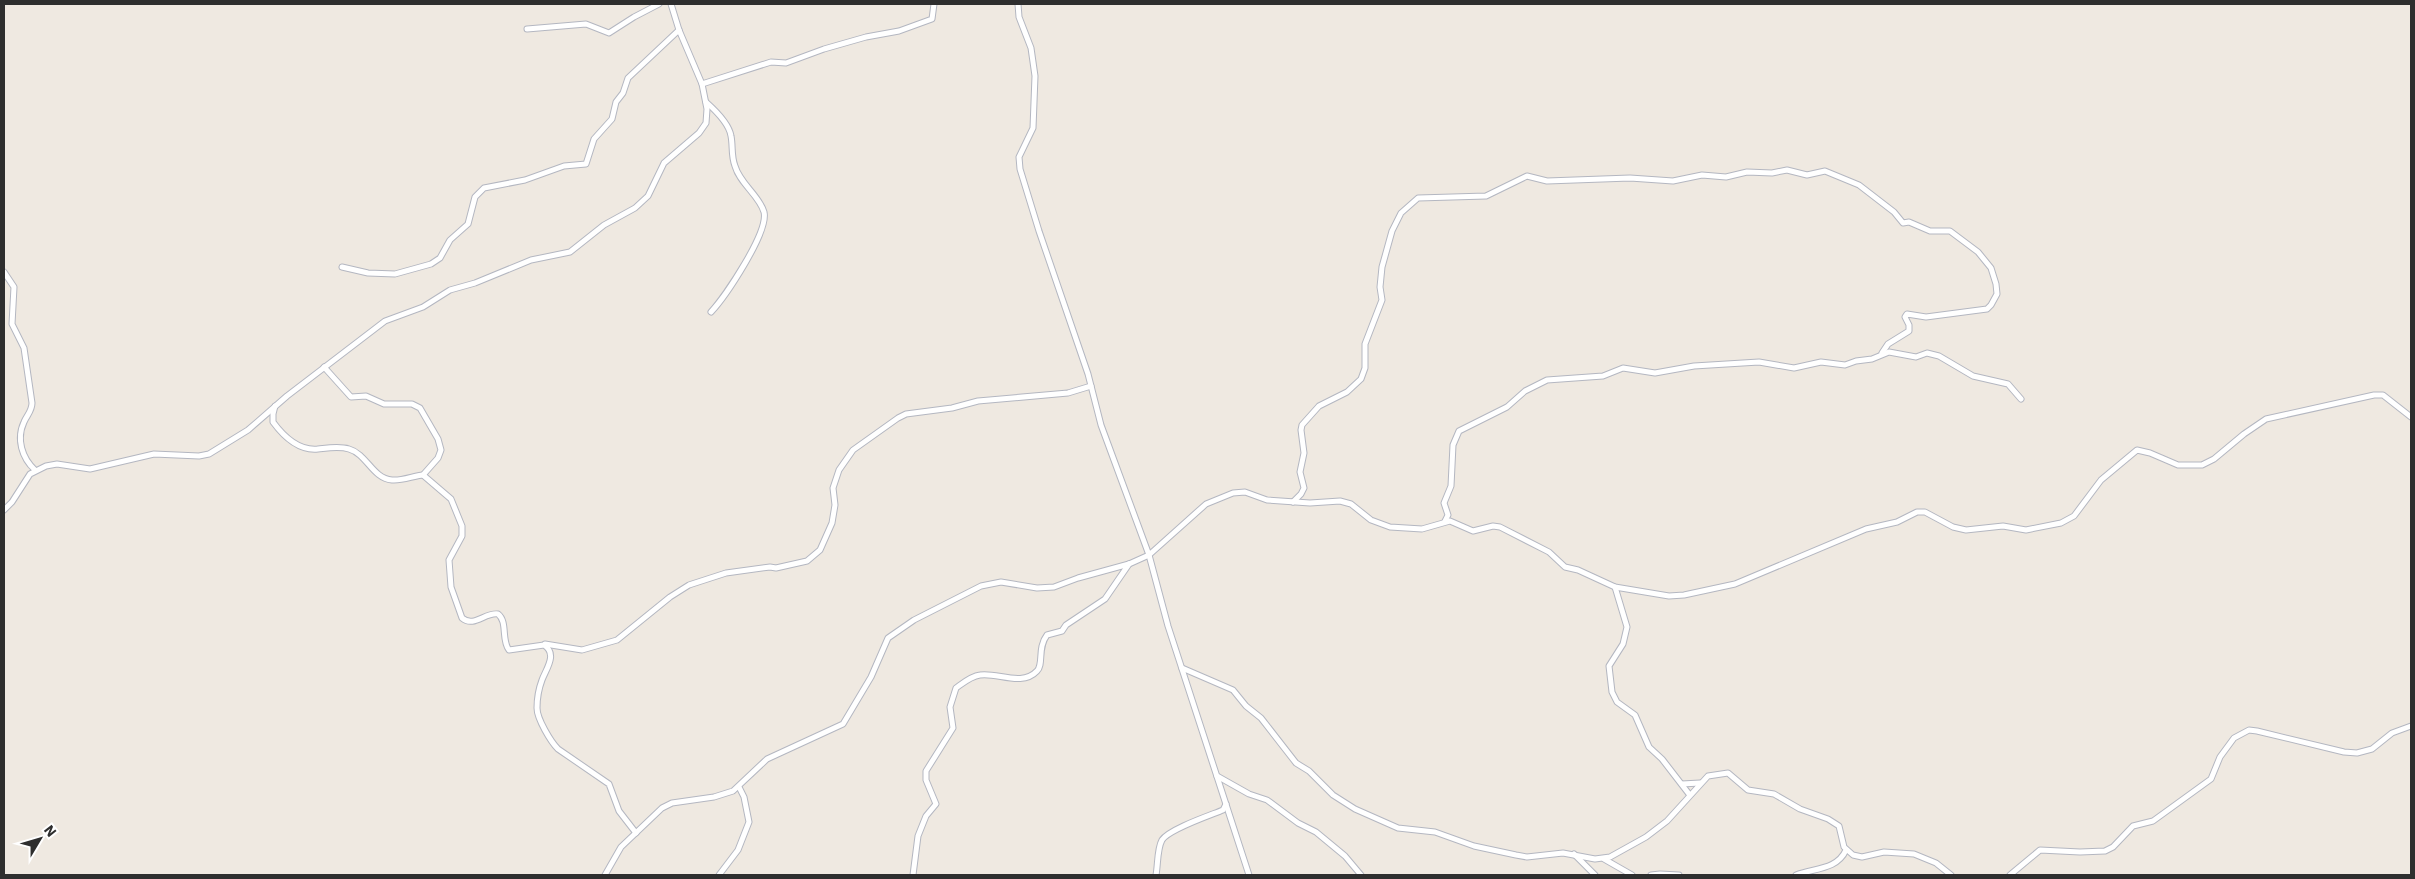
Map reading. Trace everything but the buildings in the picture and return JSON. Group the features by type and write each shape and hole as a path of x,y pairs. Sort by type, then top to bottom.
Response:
{"street":[{"path":"527,29 586,24 609,33 659,4"},
{"path":"4,510 12,502 28,475 35,470 57,464 95,469 158,454 204,456 235,439 324,366 384,321 423,307 450,290 475,283 530,260 570,252 604,225 629,212 648,196 664,163 703,129 708,115 702,84 678,30 671,4"},
{"path":"702,84 772,62 786,63 838,44 912,27 932,19 934,4"},
{"path":"1018,4 1019,17 1031,48 1035,75 1032,128 1019,157 1019,164 1038,231 1067,308 1101,425 1149,555 1182,668 1249,875"},
{"path":"342,267 368,273 395,274 431,264 440,258 450,240 468,224 476,198 484,188 525,180 564,166 586,164 594,139 612,119 616,102 623,93 628,78 678,30"},
{"path":"706,102 730,131 736,170 744,184 760,204 764,215 762,227 736,279 711,312"},
{"path":"1292,502 1301,494 1304,488 1300,472 1304,453 1302,425 1319,406 1346,392 1361,379 1365,368 1365,344 1382,300 1380,287 1382,266 1392,231 1402,214 1418,198 1486,196 1527,176 1547,181 1630,178 1673,181 1702,175 1726,177 1747,172 1772,174 1781,170 1807,175 1820,171 1830,172 1860,185 1894,212 1902,222 1910,222 1930,231 1950,231 1978,252 1991,268 1995,280 1997,294 1991,305 1987,308 1926,317 1907,314 1905,317 1909,331 1888,344 1882,353"},
{"path":"4,272 14,287 12,324 24,348 32,406 21,429 22,450 26,462 35,470"},
{"path":"1444,522 1448,515 1444,502 1451,486 1453,445 1456,435 1471,424 1507,407 1525,391 1541,382 1560,378 1582,379 1603,376 1623,368 1655,373 1694,366 1759,362 1787,368 1821,362 1845,365 1856,360 1872,359 1882,353 1889,352 1916,357 1925,353 1935,354 1973,376 2008,384 2021,399"},
{"path":"263,417 273,422 292,442 302,448 338,447 355,451 376,472 388,479 399,480 423,475 438,458 441,450 438,439 420,408 404,404 384,404 366,396 352,397 324,366"},
{"path":"423,475 451,499 462,526 462,536 449,560 451,587 462,618 465,621 473,621 491,613 499,615 503,620 506,645 509,650 544,644 582,650 617,640 670,597 689,585 731,572 770,566 776,568 810,560 820,550 832,523 835,504 833,488 839,470 853,450 898,418 912,413 952,408 978,401 1068,393 1091,386"},
{"path":"604,875 617,852 666,805 714,797 739,787 747,776 767,760 843,724 871,677 886,640 914,620 973,589 994,582 1006,582 1037,588 1054,587 1078,578 1129,564 1149,555 1194,513 1218,498 1242,492 1262,499 1292,502 1346,502 1371,520 1390,527 1422,529 1453,521 1473,531 1493,526 1500,527 1545,550 1565,567 1578,570 1615,587 1674,596 1728,586 1810,554 1866,529 1897,522 1920,512 1953,527 1966,530 2003,526 2026,530 2061,523 2074,516 2101,480 2137,450 2150,453 2178,465 2202,465 2214,459 2244,434 2266,420 2374,395 2383,395 2411,417"},
{"path":"273,422 273,412 277,404"},
{"path":"913,875 918,836 926,816 936,804 926,780 926,771 953,728 950,707 956,688 977,675 1017,678 1036,672 1040,664 1041,645 1047,635 1062,631 1066,625 1105,599 1129,564"},
{"path":"1615,587 1627,627 1623,644 1608,669 1612,692 1617,702 1635,715 1648,747 1662,759 1689,794"},
{"path":"544,644 548,648 550,656 549,667 542,680 537,706 541,722 551,742 558,749 610,784 619,810 636,833"},
{"path":"1182,668 1233,690 1246,706 1261,718 1296,763 1310,771 1336,798 1364,814 1398,828 1435,832 1474,846 1516,855 1573,854 1604,859 1632,875"},
{"path":"2010,875 2040,850 2080,852 2105,851 2113,848 2133,826 2153,821 2211,779 2222,754 2234,738 2249,730 2344,752 2357,753 2372,749 2392,733 2411,726"},
{"path":"1604,859 1613,856 1655,831 1674,814 1700,783 1712,775 1728,773 1748,790 1774,794 1800,809 1825,817 1838,826 1846,850 1851,854 1862,857 1884,852 1914,854 1938,864 1951,875"},
{"path":"1216,776 1249,794 1268,800 1298,824 1316,832 1345,856 1361,875"},
{"path":"1682,784 1700,783"},
{"path":"719,875 738,850 749,822 744,797 739,787"},
{"path":"1156,875 1160,847 1165,836 1201,817 1221,811 1226,804"},
{"path":"1796,875 1835,864 1846,850"},
{"path":"1573,854 1595,875"},
{"path":"1651,875 1679,875"}]}
